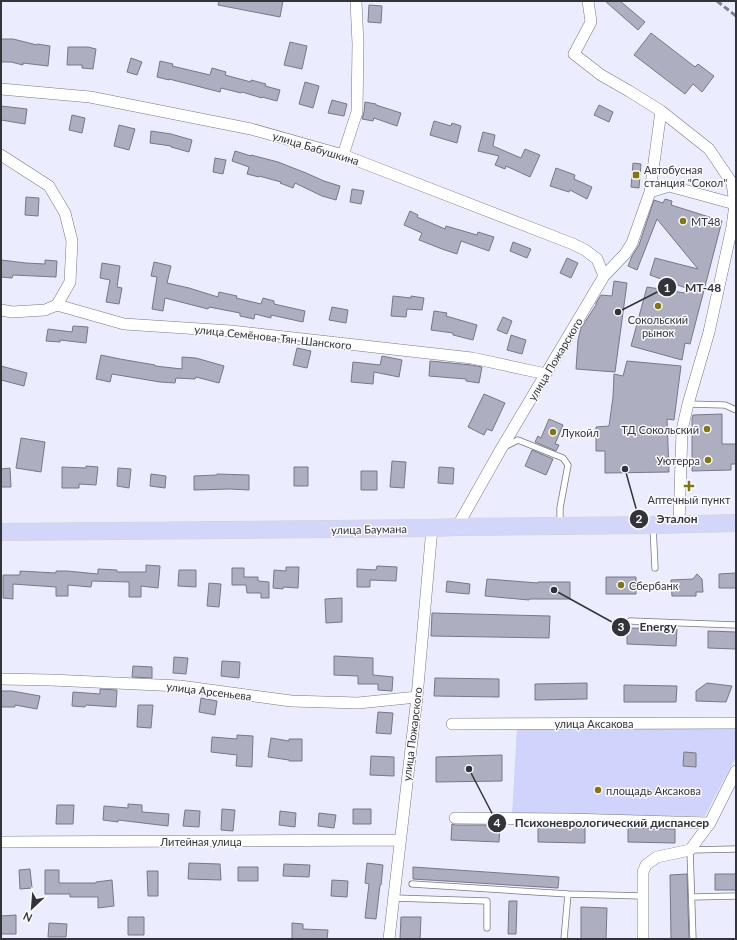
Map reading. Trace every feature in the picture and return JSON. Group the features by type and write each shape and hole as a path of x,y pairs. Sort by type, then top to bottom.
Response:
{"main road":[{"name":"улица Баумана","path":"1,532 432,528 736,523"}],"street":[{"path":"342,155 357,112 358,44 356,1"},
{"path":"588,1 592,22 574,54 601,75 661,111 709,149 732,183 735,204 732,227 709,332 682,430 679,524"},
{"name":"улица Бабушкина","path":"1,89 90,97 251,129 342,155 573,244 585,250 597,259 604,276"},
{"name":"улица Пожарского","path":"457,527 501,449 604,276 625,254 632,243 650,192 661,111"},
{"path":"1,155 49,186 65,213 72,241 70,282 57,305 45,310 12,312 1,310"},
{"path":"650,192 669,186 735,204"},
{"name":"улица Семёнова-Тян-Шанского","path":"57,305 124,324 231,331 472,358 546,374"},
{"name":"улица Пожарского","path":"389,939 417,697 432,528"},
{"name":"улица Арсеньева","path":"1,679 180,686 290,701 358,703 417,697"},
{"name":"улица Аксакова","path":"452,724 736,723"},
{"path":"644,939 642,872 646,865 657,857 690,850 710,823 733,781 736,771"},
{"path":"455,818 710,823"},
{"name":"Литейная улица","path":"1,842 400,840"}],"lane":[{"path":"688,404 725,405 736,410"},
{"path":"501,449 518,440 563,458 568,465 560,508 560,526"},
{"path":"653,525 654,568"},
{"path":"630,621 736,625"},
{"path":"693,939 690,850 736,849"},
{"path":"412,884 568,894 643,896"},
{"path":"564,939 568,894"},
{"path":"692,897 736,896"},
{"path":"394,898 488,901 487,928"}],"shaded area":[{"path":"517,726 736,729 736,757 705,816 512,815"}],"building":[{"path":"219,1 283,1 280,17 218,5"},
{"path":"605,1 620,1 645,22 638,30"},
{"path":"369,5 382,6 381,23 368,22"},
{"path":"651,33 695,67 698,64 714,76 702,92 693,84 685,94 634,55"},
{"path":"1,39 13,39 37,45 50,46 48,66 1,62"},
{"path":"290,42 307,46 302,69 284,65"},
{"path":"68,47 88,47 96,49 93,69 82,68 82,65 67,65"},
{"path":"131,58 142,62 137,75 127,72"},
{"path":"160,61 173,64 172,66 210,75 212,68 226,72 225,75 251,82 251,80 266,84 265,86 280,90 277,101 221,88 220,92 157,77"},
{"path":"305,82 319,86 313,108 299,104"},
{"path":"332,100 347,104 344,116 328,113"},
{"path":"365,102 376,104 401,113 397,126 374,118 373,121 362,119"},
{"path":"599,105 613,112 609,122 594,115"},
{"path":"1,106 27,109 25,124 1,120"},
{"path":"72,115 85,118 82,133 69,130"},
{"path":"434,121 451,126 452,123 461,126 457,143 430,135"},
{"path":"119,125 135,129 129,150 114,146"},
{"path":"151,131 171,134 192,140 189,152 171,146 150,143"},
{"path":"483,132 495,135 493,146 521,158 525,149 540,155 530,177 506,166 505,169 495,165 499,156 478,151"},
{"path":"235,151 278,162 340,186 336,200 322,196 295,183 293,188 280,183 281,182 247,174 249,167 232,161"},
{"path":"215,158 226,160 223,174 213,172"},
{"name":"Автобусная станция \"Сокол\"","path":"633,163 641,164 639,188 631,187"},
{"path":"556,168 575,175 574,179 592,187 587,199 570,190 569,192 550,186"},
{"path":"352,189 364,191 361,204 350,202"},
{"path":"26,197 39,198 38,216 25,215"},
{"path":"665,199 672,201 671,205 722,221 690,344 685,343 682,360 631,346 647,287 685,293 686,288 650,275 655,258 698,269 657,219 637,270 628,266 639,245 654,200 663,203"},
{"path":"410,211 418,215 417,217 445,229 446,226 477,235 478,232 494,237 489,251 461,241 457,254 419,240 422,233 404,225"},
{"path":"513,242 531,249 527,258 510,251"},
{"path":"567,258 578,263 571,278 560,273"},
{"path":"1,260 45,264 45,260 57,261 56,277 13,275 12,278 1,277"},
{"path":"154,262 171,266 167,283 218,297 219,292 261,304 263,298 274,301 274,304 305,311 303,322 271,315 271,318 255,314 254,319 240,316 240,313 209,307 208,309 165,298 163,311 152,309 157,277 151,276"},
{"path":"102,263 120,266 117,287 122,288 119,304 106,302 110,280 100,278"},
{"path":"614,281 627,283 615,372 576,369 578,340 581,328 601,295 612,296"},
{"path":"393,296 424,298 422,310 407,309 406,317 391,316"},
{"path":"332,307 348,310 346,323 329,320"},
{"path":"434,311 447,313 446,316 477,325 473,340 453,335 453,333 431,330"},
{"path":"503,317 512,321 507,334 497,330"},
{"path":"73,326 88,327 86,343 60,340 60,342 46,341 48,329 72,332"},
{"path":"511,335 526,340 522,354 507,350"},
{"path":"297,348 311,351 307,368 293,365"},
{"path":"101,355 155,366 182,369 182,357 196,358 224,366 219,383 196,377 195,379 176,378 175,383 112,374 110,382 96,379"},
{"path":"382,356 402,360 399,377 374,372 373,384 351,382 353,362 380,365"},
{"path":"430,361 482,367 479,383 466,381 466,379 429,376"},
{"path":"627,361 681,366 674,420 667,419 669,472 605,473 605,451 596,451 596,427 609,426 613,397 614,374 623,376"},
{"path":"1,366 27,373 24,386 1,380"},
{"path":"484,394 505,403 492,431 487,429 484,435 468,427"},
{"name":"ТД Сокольский","path":"722,414 722,444 736,444 736,464 731,464 731,470 692,471 693,415"},
{"path":"549,419 563,425 555,444 559,445 556,451 535,442 538,436 541,438"},
{"path":"21,438 45,442 41,472 16,468"},
{"path":"532,450 553,459 546,475 525,466"},
{"path":"392,461 406,462 404,488 390,487"},
{"path":"86,466 98,467 96,485 79,484 79,488 62,488 62,467 86,468"},
{"path":"294,467 308,467 308,486 294,486"},
{"path":"439,467 454,468 453,484 438,483"},
{"path":"10,468 11,487 1,487 1,469"},
{"path":"118,468 131,469 129,488 117,486"},
{"path":"361,471 377,471 377,490 361,490"},
{"path":"151,474 166,476 165,488 150,486"},
{"path":"217,474 249,475 249,490 194,490 194,476"},
{"path":"146,565 160,566 158,588 141,586 141,597 129,597 129,582 92,581 91,587 68,585 68,596 56,596 56,587 13,584 13,599 3,598 3,575 20,575 20,571 56,573 56,571 67,571 98,574 98,569 117,570 117,572 146,572"},
{"path":"377,566 397,567 396,581 370,580 370,587 357,587 357,569 376,570"},
{"path":"286,567 299,567 298,588 273,588 274,570 286,571"},
{"path":"232,568 244,568 244,577 258,577 258,581 269,582 269,598 261,598 261,593 247,593 246,585 232,585"},
{"path":"179,570 196,570 196,587 178,586"},
{"path":"736,573 736,588 719,588 719,574"},
{"path":"697,574 702,579 703,592 696,592 696,596 672,596 671,580 693,579"},
{"name":"Сбербанк","path":"606,577 636,577 636,594 606,594"},
{"path":"487,579 538,583 570,582 570,599 529,600 485,596"},
{"path":"447,581 470,584 469,594 446,592"},
{"path":"209,583 221,584 219,607 207,606"},
{"path":"342,598 342,622 326,623 325,599"},
{"path":"432,613 550,616 549,638 431,636"},
{"path":"627,628 677,629 676,646 627,644"},
{"path":"708,631 736,632 736,649 708,648"},
{"path":"334,656 373,658 373,675 393,677 392,691 378,690 378,684 358,684 358,676 334,675"},
{"path":"174,657 188,658 186,674 173,673"},
{"path":"222,661 240,662 239,678 221,676"},
{"path":"133,666 152,667 152,678 132,677"},
{"path":"435,678 499,679 499,697 434,696"},
{"path":"587,683 587,699 535,700 535,684"},
{"path":"707,683 732,686 726,702 696,701 696,691"},
{"path":"624,685 677,686 676,702 624,702"},
{"path":"100,689 117,690 116,707 86,705 85,707 72,706 73,692 100,694"},
{"path":"1,691 12,691 40,696 37,709 15,705 15,707 1,707"},
{"path":"201,698 217,701 215,715 199,712"},
{"path":"138,705 153,705 151,728 137,727"},
{"path":"378,712 393,713 391,734 376,733"},
{"path":"237,735 253,736 252,767 236,766 237,755 211,752 212,737 237,739"},
{"path":"271,738 289,741 289,739 302,739 302,761 289,761 268,757"},
{"path":"684,752 696,753 696,767 683,766"},
{"path":"502,755 502,781 436,782 436,757"},
{"path":"371,756 394,757 394,776 370,775"},
{"path":"128,804 142,805 142,812 169,814 168,826 118,820 118,822 103,820 104,806 128,808"},
{"path":"57,805 74,805 73,824 56,824"},
{"path":"222,809 235,810 233,831 221,830"},
{"path":"353,809 371,809 371,824 353,824"},
{"path":"185,810 200,811 199,827 183,826"},
{"path":"280,811 296,813 295,827 279,825"},
{"path":"319,813 336,815 334,828 318,826"},
{"path":"452,824 500,825 499,842 451,840"},
{"path":"538,826 585,827 585,843 538,842"},
{"path":"628,828 675,829 675,843 628,842"},
{"path":"189,863 220,864 221,880 188,879"},
{"path":"367,863 383,865 376,919 365,918 369,884 365,883"},
{"path":"284,864 310,865 309,877 283,876"},
{"path":"238,867 258,867 258,881 238,881"},
{"path":"413,867 559,877 558,888 413,879"},
{"path":"30,869 32,888 20,889 19,870"},
{"path":"45,870 59,870 59,883 96,883 112,880 114,906 98,908 98,897 70,897 70,894 45,894"},
{"path":"147,871 158,871 158,896 148,896"},
{"path":"687,874 689,939 671,939 670,875"},
{"path":"715,874 736,874 736,890 715,890"},
{"path":"332,880 348,881 347,897 331,896"},
{"path":"509,901 517,901 516,934 508,934"},
{"path":"581,907 607,908 606,939 581,939"},
{"path":"16,915 16,934 1,934 1,916"},
{"path":"128,917 144,917 144,935 128,935"},
{"path":"401,917 421,917 420,939 400,939"},
{"path":"49,923 67,924 66,937 48,937"},
{"path":"292,923 303,924 303,929 328,930 327,939 292,939"}],"railway":[{"path":"717,1 736,16"}],"place":[{"name":"Автобусная станция \"Сокол\"","path":"636,175"},
{"name":"МТ48","path":"683,221"},
{"name":"Сокольский рынок","path":"658,306"},
{"name":"МТ-48","path":"618,312"},
{"name":"ТД Сокольский","path":"707,429"},
{"name":"Лукойл","path":"553,432"},
{"name":"Уютерра","path":"708,460"},
{"name":"Эталон","path":"625,469"},
{"name":"Аптечный пункт","path":"689,486"},
{"name":"Сбербанк","path":"621,585"},
{"name":"Energy","path":"554,590"},
{"name":"Психоневрологический диспансер","path":"469,769"},
{"name":"площадь Аксакова","path":"598,790"}]}
